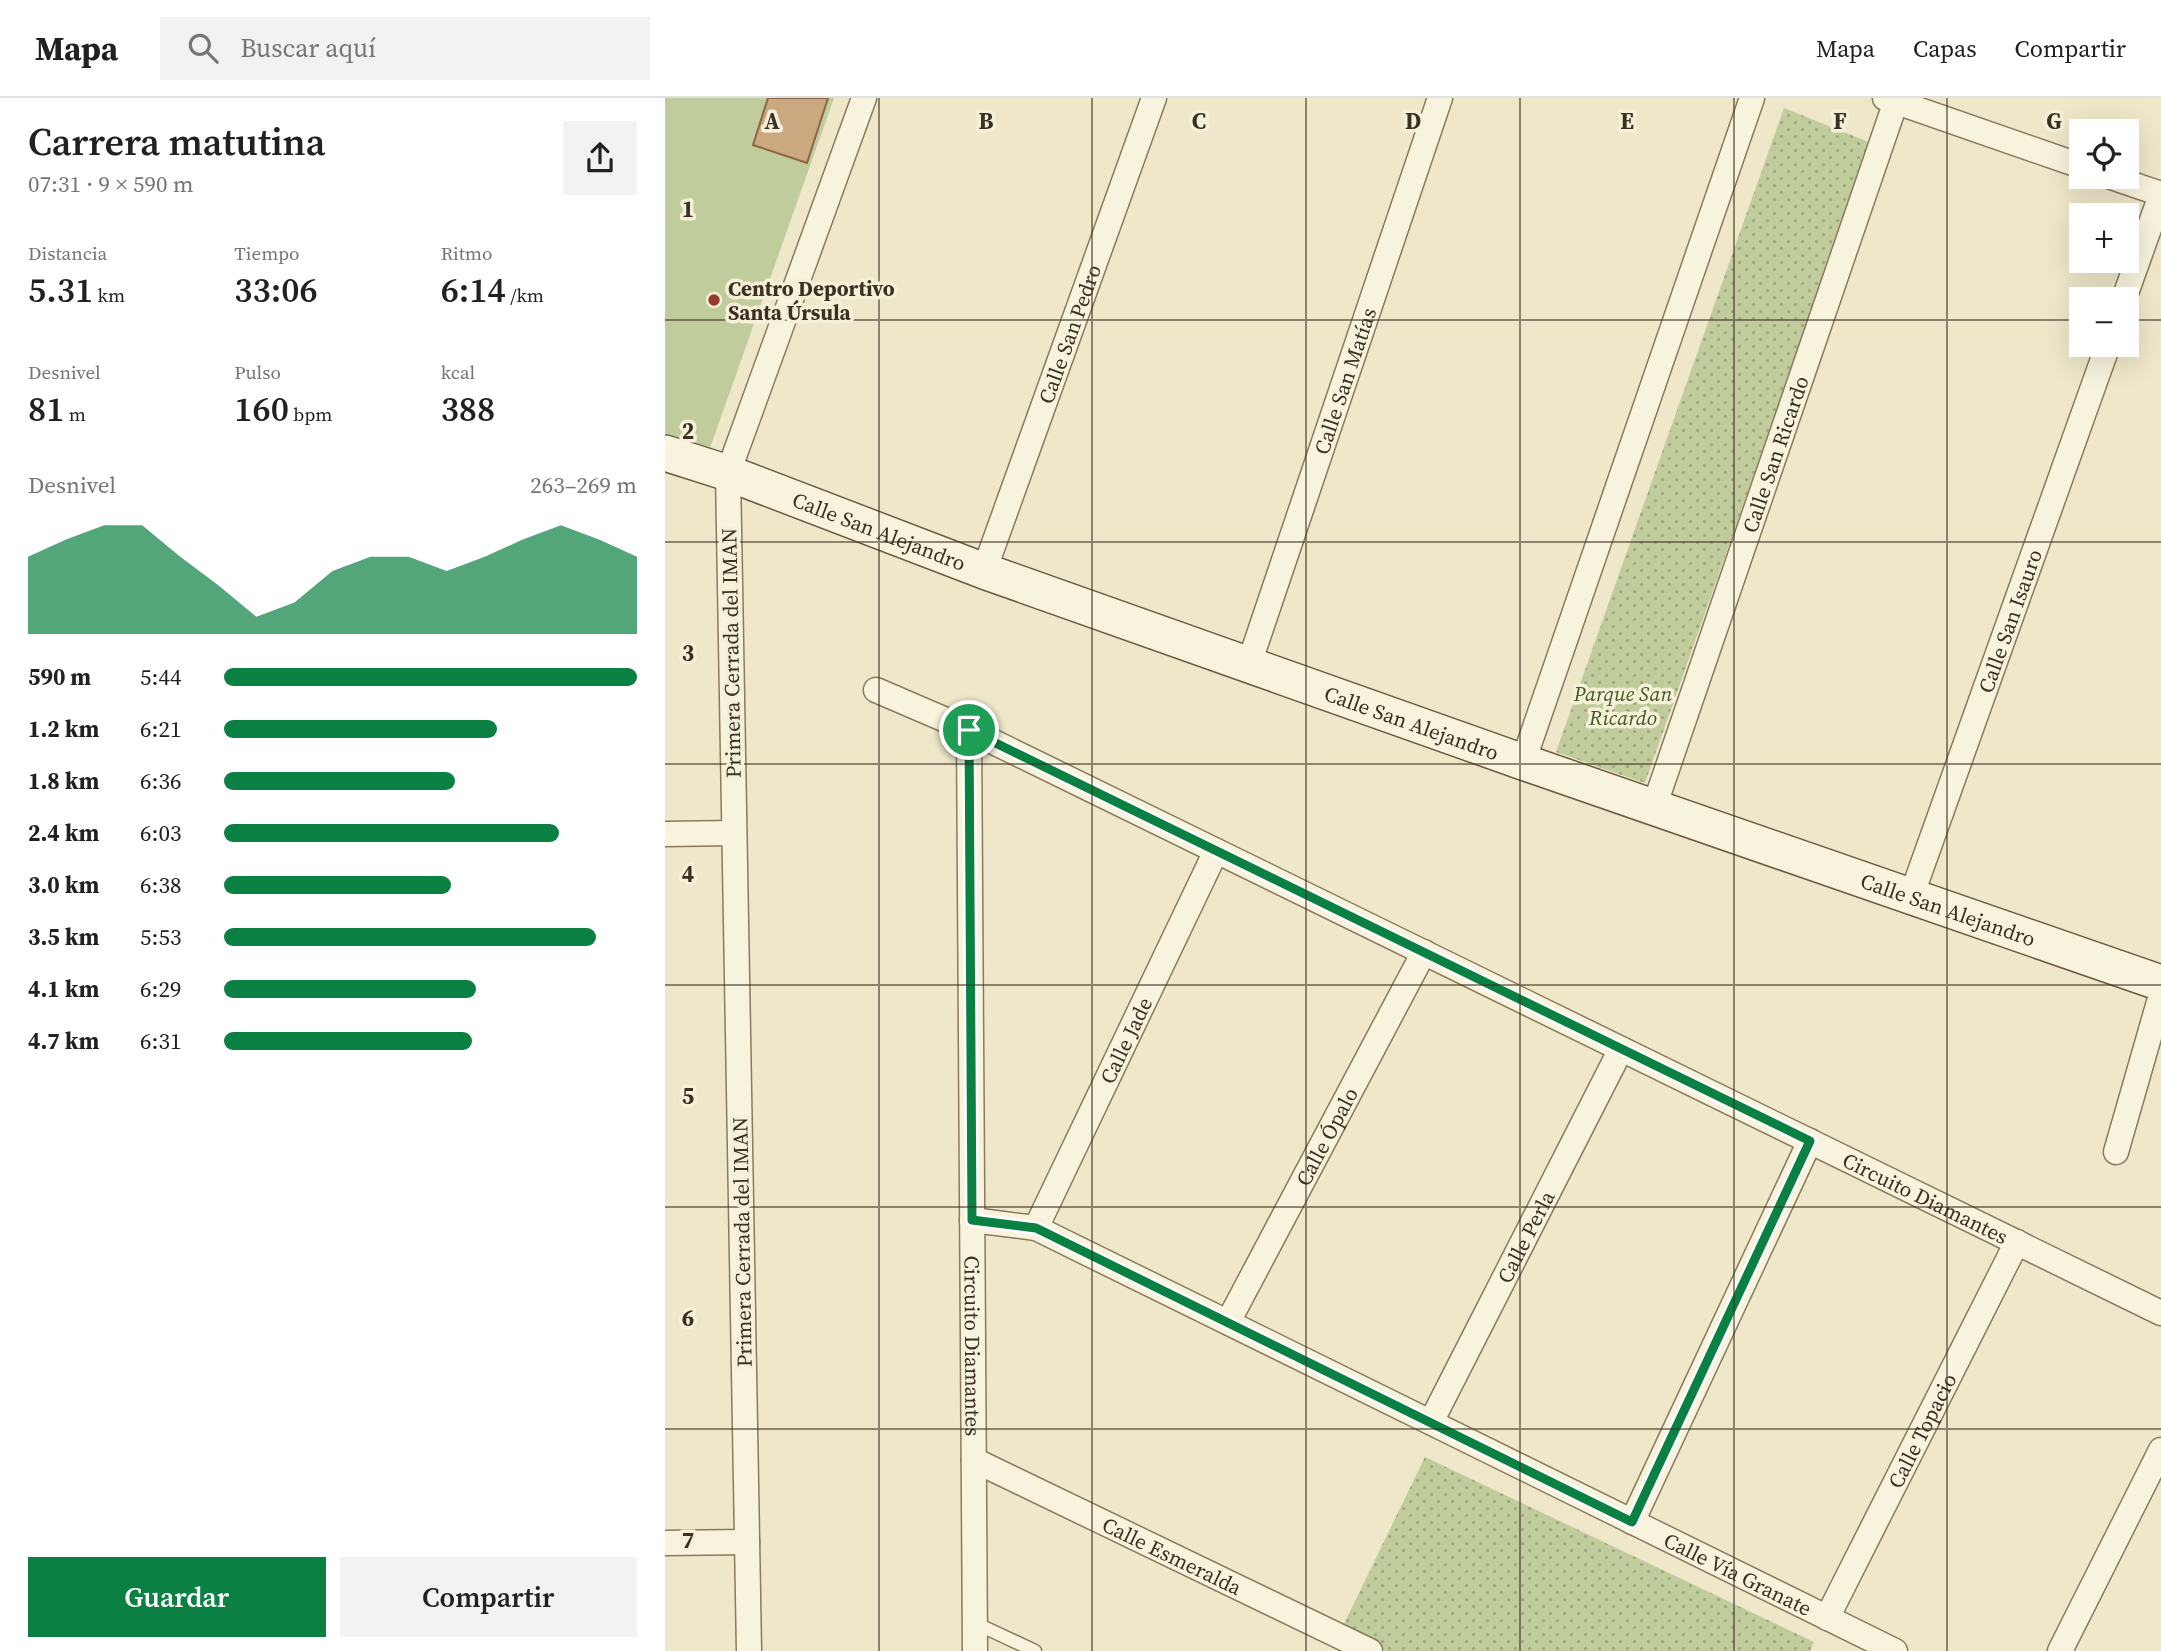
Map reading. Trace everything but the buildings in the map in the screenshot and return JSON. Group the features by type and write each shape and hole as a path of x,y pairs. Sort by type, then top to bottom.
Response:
{"street":[{"path":"728,472 864,98"},
{"name":"Calle San Pedro","path":"984,571 1154,98"},
{"name":"Calle San Matías","path":"1249,664 1440,98"},
{"path":"1523,762 1752,98"},
{"path":"1891,100 2069,162"},
{"name":"Calle San Ricardo","path":"1654,807 1891,100"},
{"path":"2128,287 2161,195 2139,187"},
{"name":"Calle San Isauro","path":"1912,894 2104,357"},
{"name":"Calle San Alejandro","path":"665,453 728,472 984,571 1523,762 1912,894 2161,983"},
{"name":"Primera Cerrada del IMAN","path":"728,472 749,1651"},
{"path":"876,690 969,730"},
{"name":"Circuito Diamantes","path":"975,1651 969,730 2161,1313"},
{"path":"665,834 734,833"},
{"name":"Calle Jade","path":"1036,1228 1216,851"},
{"name":"Calle Ópalo","path":"1228,1322 1424,952"},
{"path":"2116,1152 2161,995"},
{"name":"Calle Perla","path":"1431,1423 1621,1049"},
{"path":"1632,1522 1810,1141"},
{"name":"Calle Vía Granate","path":"972,1220 1036,1228 1895,1651"},
{"name":"Calle Topacio","path":"1827,1618 2017,1242"},
{"path":"2060,1651 2161,1450"},
{"name":"Calle Esmeralda","path":"974,1460 1326,1642 1370,1651"},
{"path":"665,1542 747,1542"}],"lane":[{"path":"975,1623 1035,1651"}],"green space":[{"name":"Centro Deportivo Santa Úrsula","path":"665,98 834,98 710,448 665,433"},
{"name":"Parque San Ricardo","path":"1784,108 1871,143 1645,783 1556,752"},
{"path":"1425,1457 1814,1642 1810,1651 1386,1651 1341,1630"}],"place":[{"name":"Centro Deportivo Santa Úrsula","path":"714,300"}],"route":[{"path":"969,730 1810,1141 1632,1522 1036,1228 972,1220 969,730"}]}
